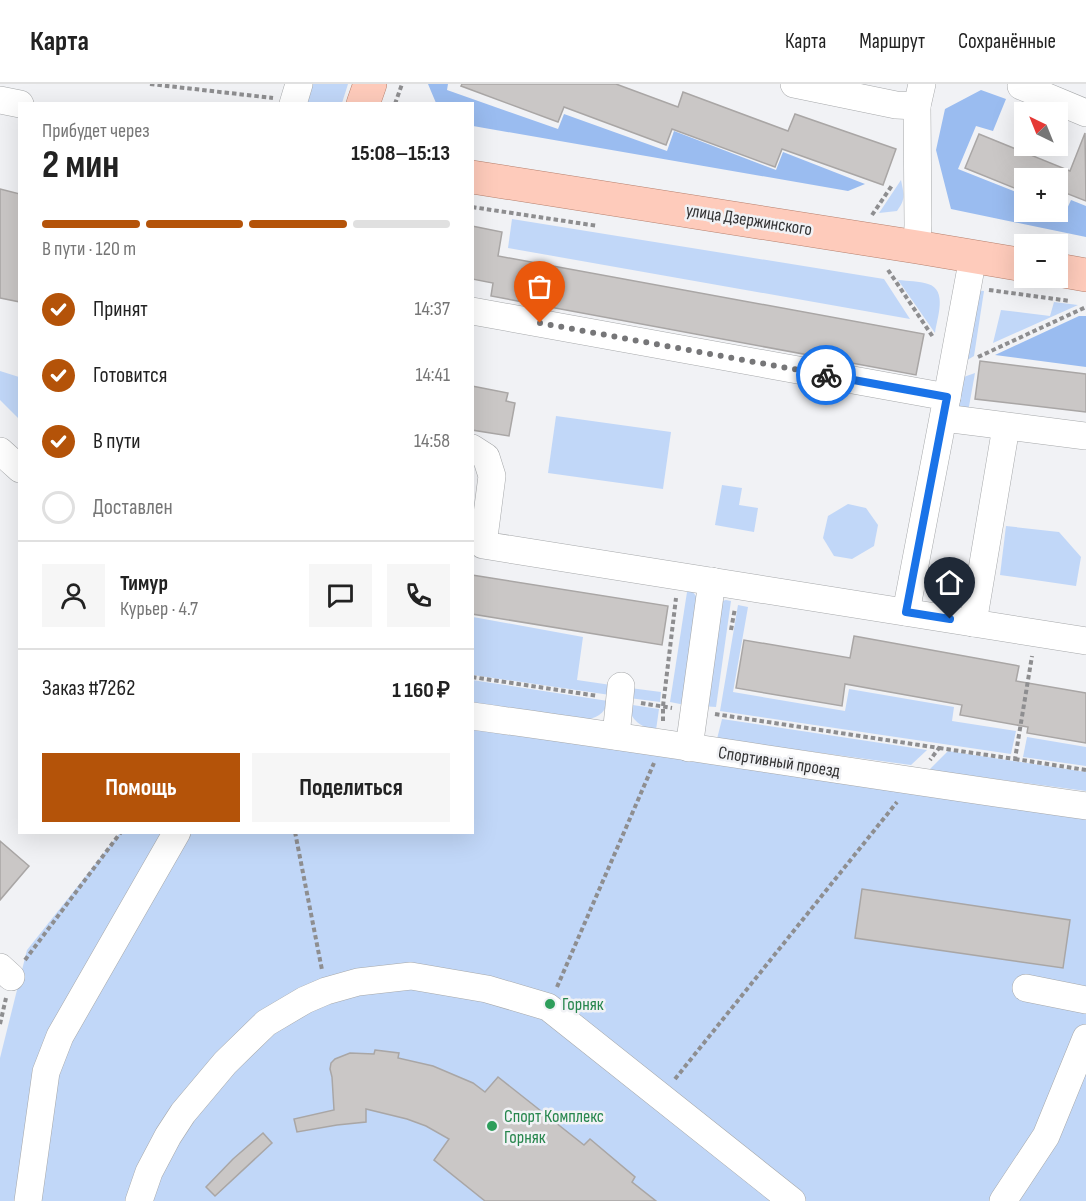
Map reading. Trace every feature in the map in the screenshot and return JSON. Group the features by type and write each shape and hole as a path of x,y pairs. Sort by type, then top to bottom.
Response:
{"main road":[{"path":"364,102 370,84"},
{"name":"улица Дзержинского","path":"474,177 1014,263"},
{"path":"1068,278 1081,289"}],"street":[{"path":"794,84 896,105 920,95 917,247"},
{"path":"1021,86 1086,113"},
{"path":"0,100 18,104"},
{"path":"906,612 973,257"},
{"path":"474,311 945,408 1006,427 1086,436"},
{"path":"973,623 1006,427"},
{"path":"474,449 486,457 492,477 483,545 1086,640"},
{"path":"0,451 18,467"},
{"path":"689,748 712,581"},
{"path":"616,736 621,686"},
{"name":"Спортивный проезд","path":"474,716 1086,806"},
{"path":"28,1201 46,1072 60,1036 176,834"},
{"path":"139,1201 148,1173 183,1113 225,1064 266,1023 305,1000 326,991 358,982 411,976 487,989 548,1007 792,1201"},
{"path":"1026,988 1086,1000"},
{"path":"1003,1201 1046,1136 1086,1038"}],"path":[{"path":"150,84 295,96"},
{"path":"396,102 402,84"},
{"path":"880,220 870,218 895,181"},
{"path":"987,301 989,290 1081,289"},
{"path":"971,363 977,357 1086,307"},
{"path":"977,357 979,346"},
{"path":"548,1007 662,744 663,706 679,576"},
{"path":"1015,759 1033,645"},
{"path":"717,714 1086,770"},
{"path":"661,1096 939,748"},
{"path":"6,972 120,834"},
{"path":"295,834 326,991"}],"shaded area":[{"path":"309,84 348,84 342,102 303,102"},
{"path":"428,84 448,84 447,90 558,129 564,114 667,151 674,131 776,170 783,152 865,184 848,191 474,126 474,102 436,102"},
{"path":"981,90 1006,99 993,131 976,126 958,169 1014,191 1014,222 1068,222 1068,207 1071,200 1086,206 1086,237 951,209 936,150 945,109"},
{"path":"901,180 903,197 900,207 897,211 879,213"},
{"path":"512,219 884,279 910,319 508,248"},
{"path":"898,280 928,284 938,292 940,305 935,333"},
{"path":"972,290 984,291 974,356 959,365"},
{"path":"1054,302 1078,305 993,343 1001,310 1050,316"},
{"path":"1079,316 1086,316 1086,367 995,355"},
{"path":"0,371 18,377 18,418 0,400"},
{"path":"975,373 968,412 957,405 958,379"},
{"path":"556,416 671,432 663,489 548,473"},
{"path":"722,485 742,488 739,505 758,508 754,532 715,525"},
{"path":"848,504 866,508 878,525 874,546 852,559 834,556 823,538 828,516"},
{"path":"1006,526 1059,532 1081,557 1076,586 1000,575"},
{"path":"687,592 693,592 698,599 685,705 670,702"},
{"path":"731,601 716,707 701,706 719,602"},
{"path":"738,605 748,607 733,692 845,711 849,689 954,707 952,721 1016,731 1011,754 720,711"},
{"path":"474,617 583,637 577,680 611,685 610,695 474,675"},
{"path":"474,680 608,701 605,709 599,715 582,720 474,703"},
{"path":"630,688 661,692 660,702 629,698"},
{"path":"626,704 659,709 656,730 637,722"},
{"path":"722,719 927,750 911,765 717,739"},
{"name":"Горняк","path":"474,726 1086,812 1086,1201 0,1201 0,1058 27,950 119,834 474,834"},
{"path":"1027,737 1086,747 1086,766 1023,757"},
{"path":"948,751 1086,772 1086,791 929,770"}],"building":[{"path":"462,84 616,84 678,107 683,92 788,131 795,114 896,149 883,185 782,149 775,167 672,129 666,145 564,107 558,122 461,86"},
{"path":"1085,133 1086,201 1068,194 1068,170 1070,171"},
{"path":"979,134 1014,148 1014,156 1033,156 1063,168 1014,168 1014,188 965,168"},
{"path":"0,189 18,194 18,302 0,298"},
{"path":"474,226 502,232 498,256 924,334 916,375 491,296 493,283 474,279"},
{"path":"980,361 1086,374 1086,412 975,399"},
{"path":"474,386 508,393 506,401 515,403 509,436 474,430"},
{"path":"474,575 668,606 662,645 474,614"},
{"path":"854,636 1019,666 1016,681 1086,693 1086,743 1027,733 1028,727 960,715 962,705 845,684 842,706 736,688 744,640 850,658"},
{"path":"0,841 29,866 0,900"},
{"path":"862,889 1070,920 1063,968 855,938"},
{"name":"Спорт Комплекс Горняк","path":"375,1050 399,1053 398,1058 433,1066 473,1083 485,1092 498,1077 584,1145 590,1139 635,1177 632,1182 656,1201 485,1201 434,1160 449,1139 426,1126 407,1119 366,1109 366,1122 297,1132 294,1119 334,1110 331,1063 350,1053 374,1054"},
{"path":"263,1133 272,1143 215,1196 206,1187"}],"way so far":[{"path":"540,323 826,375"}],"place":[{"name":"Горняк","path":"550,1004"},
{"name":"Спорт Комплекс Горняк","path":"492,1126"}],"route":[{"path":"826,375 947,397 906,612 950,619"}]}
